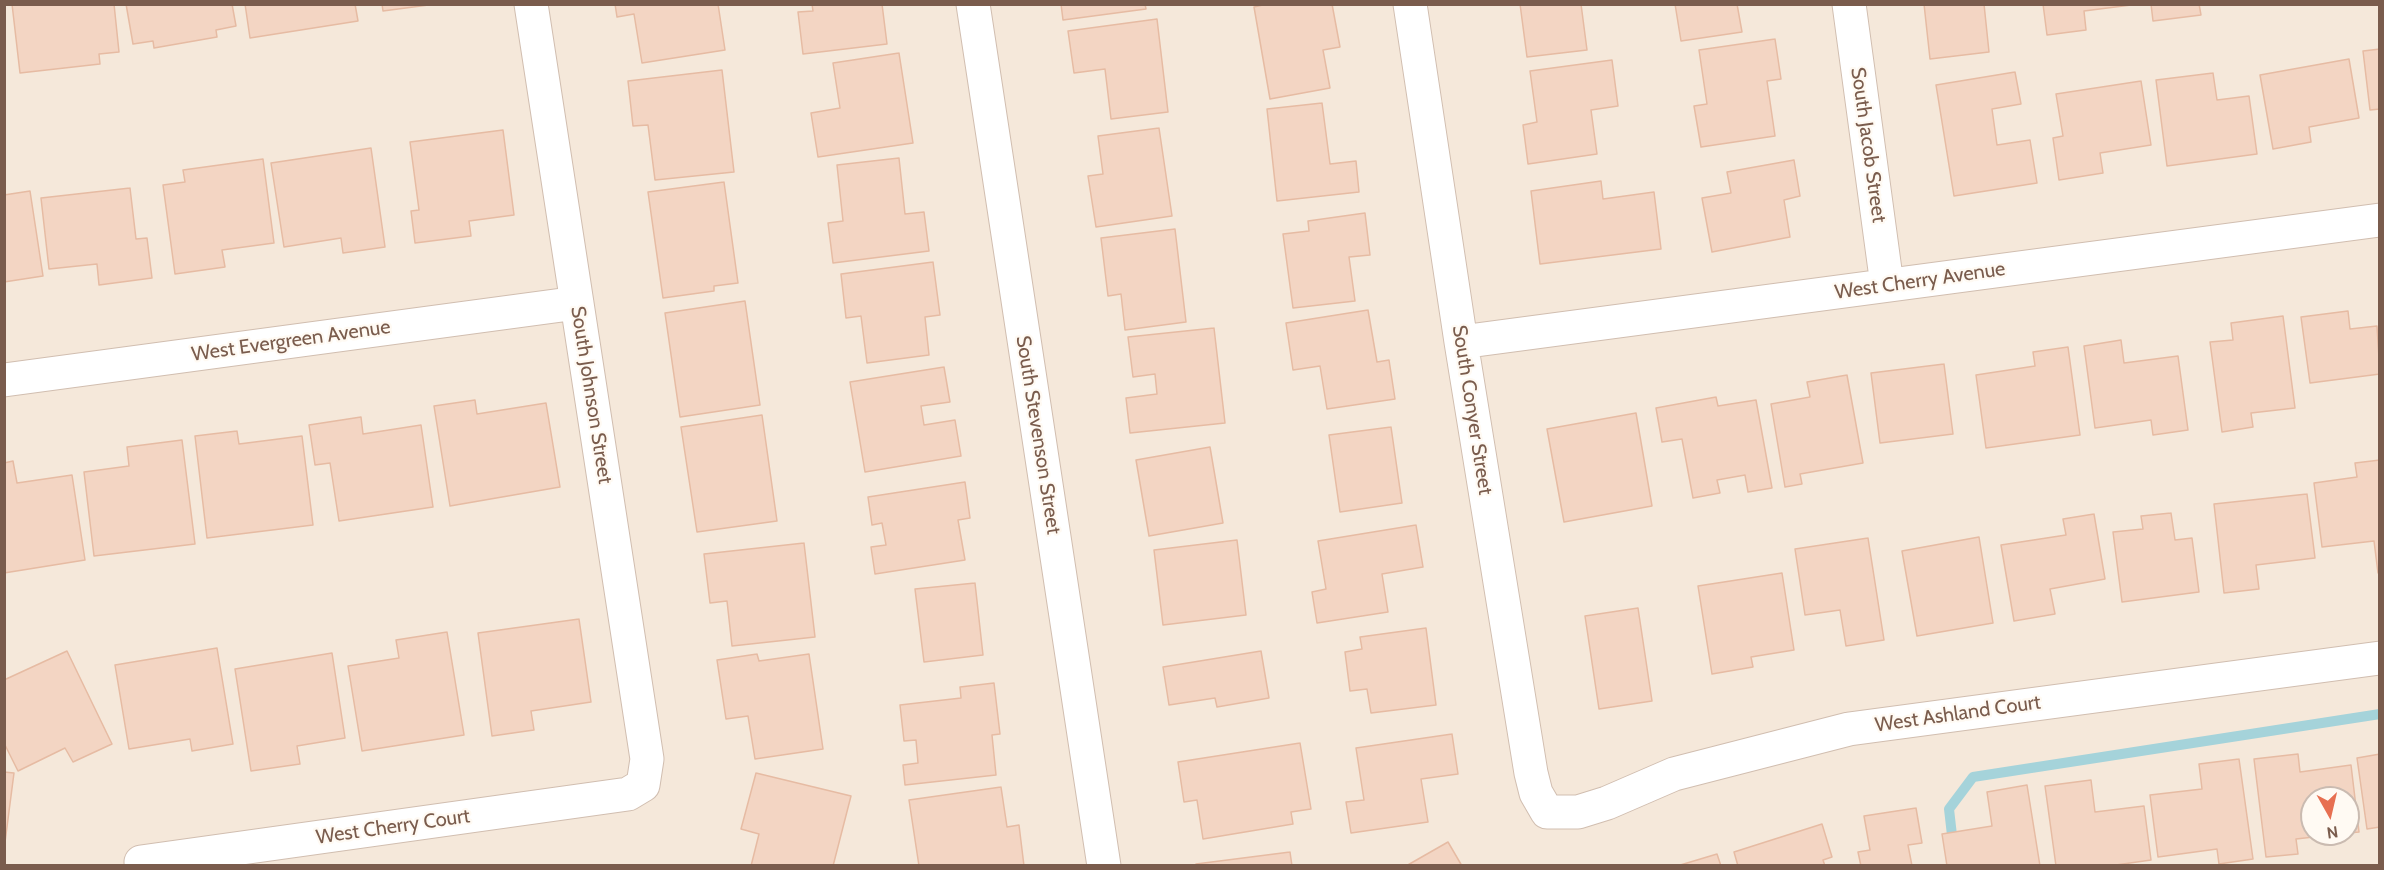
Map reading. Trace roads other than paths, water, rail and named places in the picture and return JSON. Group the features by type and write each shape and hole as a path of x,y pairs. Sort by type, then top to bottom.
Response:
{"street":[{"name":"South Johnson Street","path":"531,4 647,759 643,785"},
{"name":"South Stevenson Street","path":"973,4 1104,866"},
{"name":"South Conyer Street","path":"1410,4 1461,342 1531,773 1536,794 1547,812"},
{"name":"South Jacob Street","path":"1849,4 1887,285"},
{"name":"West Cherry Avenue","path":"1461,342 2379,220"},
{"name":"West Evergreen Avenue","path":"4,380 577,303"},
{"name":"West Ashland Court","path":"1547,812 1578,812 1607,803 1674,774 1849,729 2379,658"},
{"name":"West Cherry Court","path":"141,862 628,794 643,785"}],"waterway":[{"path":"1953,844 1949,809 1973,777 2380,714"}]}
